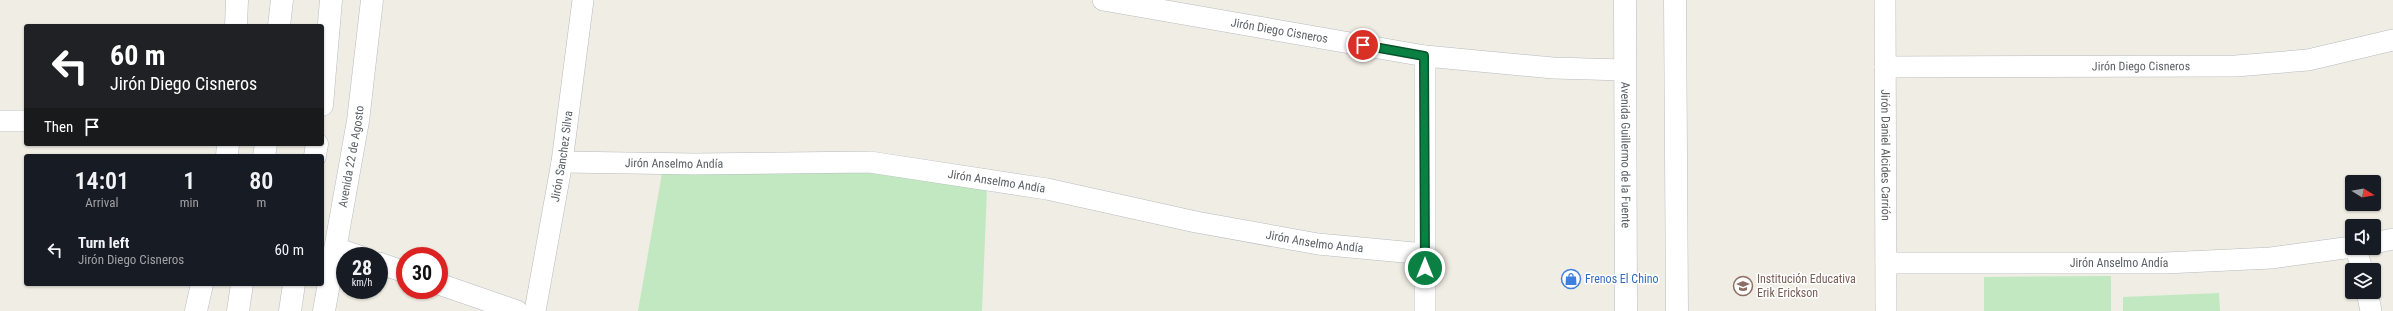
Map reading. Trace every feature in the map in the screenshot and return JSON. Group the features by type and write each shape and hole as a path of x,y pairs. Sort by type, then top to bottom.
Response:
{"main road":[{"path":"236,24 237,0"},
{"path":"279,24 282,0"},
{"path":"324,85 331,0"},
{"path":"327,54 346,0"},
{"name":"Avenida 22 de Agosto","path":"324,311 358,121 372,0"},
{"name":"Avenida Guillermo de la Fuente","path":"1625,0 1624,70 1626,311"},
{"path":"1675,0 1677,311"},
{"path":"196,311 202,286"},
{"path":"238,311 242,286"},
{"path":"290,311 294,286"}],"street":[{"name":"Jirón Sanchez Silva","path":"535,311 562,162 583,0"},
{"name":"Jirón Diego Cisneros","path":"1103,0 1424,56 1553,68 1624,70"},
{"name":"Jirón Daniel Alcides Carrión","path":"1885,0 1886,311"},
{"name":"Jirón Diego Cisneros","path":"1886,66 2236,66 2308,60 2393,40"},
{"path":"1424,56 1425,311"},
{"path":"0,121 24,121"},
{"name":"Jirón Anselmo Andía","path":"562,162 696,164 870,162 1047,189 1196,222 1318,244 1425,254"},
{"path":"2381,242 2393,239"},
{"name":"Jirón Anselmo Andía","path":"1886,263 2165,263 2271,258 2345,248"},
{"path":"448,287 517,311"},
{"path":"2368,299 2371,311"}],"green space":[{"path":"868,171 987,189 982,311 638,311 662,173"},
{"path":"2111,276 2111,311 1984,311 1984,277"},
{"path":"2219,293 2220,311 2123,311 2123,297"}],"place":[{"name":"Frenos El Chino","path":"1571,279"},
{"name":"Institución Educativa Erik Erickson","path":"1743,286"}],"route":[{"path":"1363,45 1424,56 1425,268"}]}
